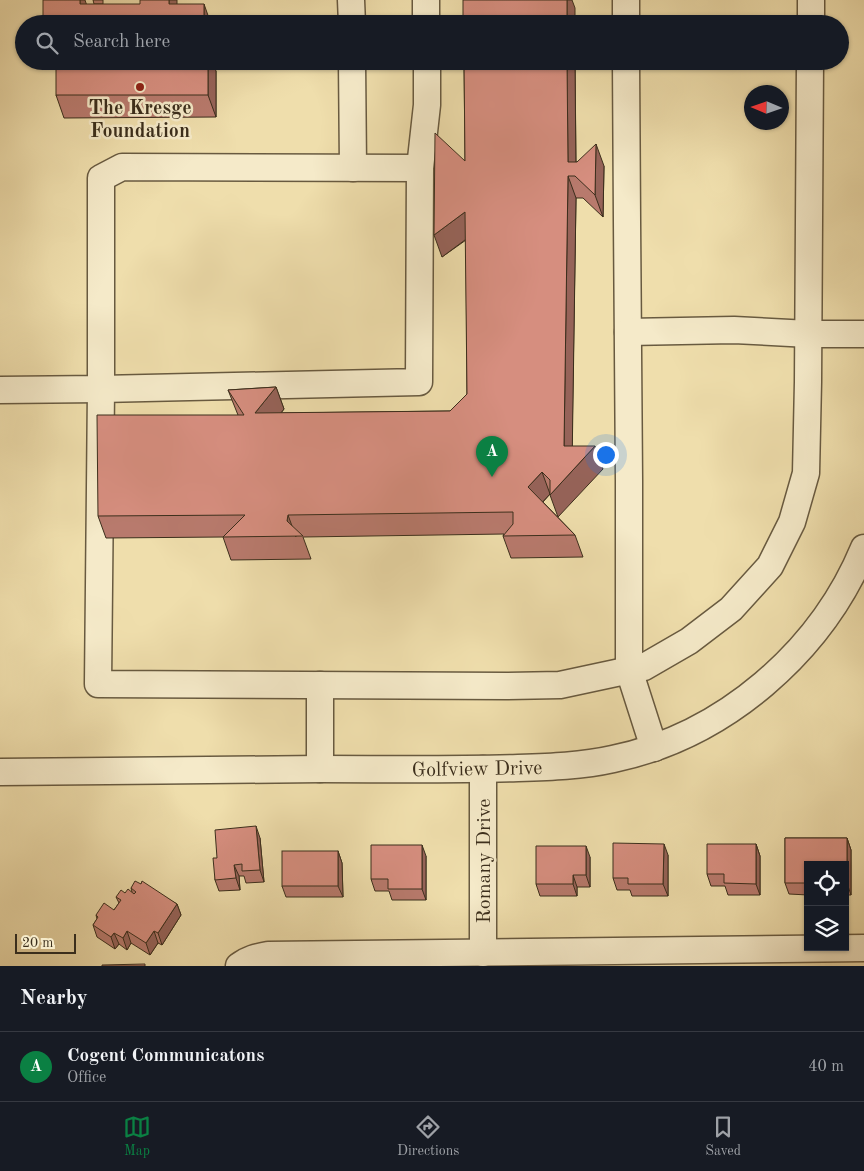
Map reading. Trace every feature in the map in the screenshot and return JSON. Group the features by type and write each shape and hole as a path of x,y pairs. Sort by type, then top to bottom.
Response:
{"street":[{"path":"352,0 352,15"},
{"path":"426,0 426,15"},
{"path":"626,0 626,15"},
{"path":"810,0 810,15"},
{"path":"352,70 353,168"},
{"path":"0,390 419,382 420,168 427,105 427,70"},
{"path":"626,70 629,670 654,748"},
{"path":"420,168 122,168 101,178 98,684 560,685 644,667 689,641 731,610 770,566 792,522 806,473 809,334 810,70"},
{"path":"628,332 734,330 809,334 864,334"},
{"name":"Golfview Drive","path":"0,772 483,769 574,766 613,759 654,748 701,727 730,710 760,687 808,641 836,602 864,548"},
{"path":"320,685 320,769"},
{"name":"Romany Drive","path":"483,769 483,953"},
{"path":"239,966 252,958 268,956 864,948"}],"building":[{"path":"43,0 80,0 80,4 140,4 140,0 169,0 169,4 204,4 204,15 43,15"},
{"path":"463,0 567,0 567,15 463,15"},
{"path":"56,70 208,70 208,95 56,95"},
{"path":"464,70 567,70 568,162 577,162 596,144 595,195 575,176 568,176 564,446 595,446 550,495 550,480 542,472 528,487 575,535 503,536 513,524 513,512 288,515 287,521 303,536 223,537 245,515 98,516 97,415 244,415 228,390 276,387 255,413 450,411 467,394 465,212 434,235 435,133 465,161"},
{"path":"256,826 260,870 242,871 242,864 234,865 236,878 215,880 213,858 217,858 215,830"},
{"path":"785,838 847,838 847,861 804,861 804,883 785,883"},
{"path":"613,843 664,844 663,884 628,884 628,878 613,878"},
{"path":"707,844 756,844 756,884 724,883 724,874 707,874"},
{"path":"371,845 422,845 422,889 388,889 388,879 371,879"},
{"path":"536,846 586,846 586,875 573,875 573,884 536,884"},
{"path":"282,851 338,851 338,886 282,886"},
{"path":"135,881 141,884 142,881 177,904 158,933 154,931 146,943 127,931 123,938 114,933 111,937 93,925 98,917 96,915 104,903 114,910 121,900 116,897 121,890 125,893 128,889 134,894 136,892 131,888"},
{"path":"145,964 145,966 102,966 102,965"}],"place":[{"name":"The Kresge Foundation","path":"140,87"},
{"name":"Cogent Communicatons","path":"492,477"}]}
